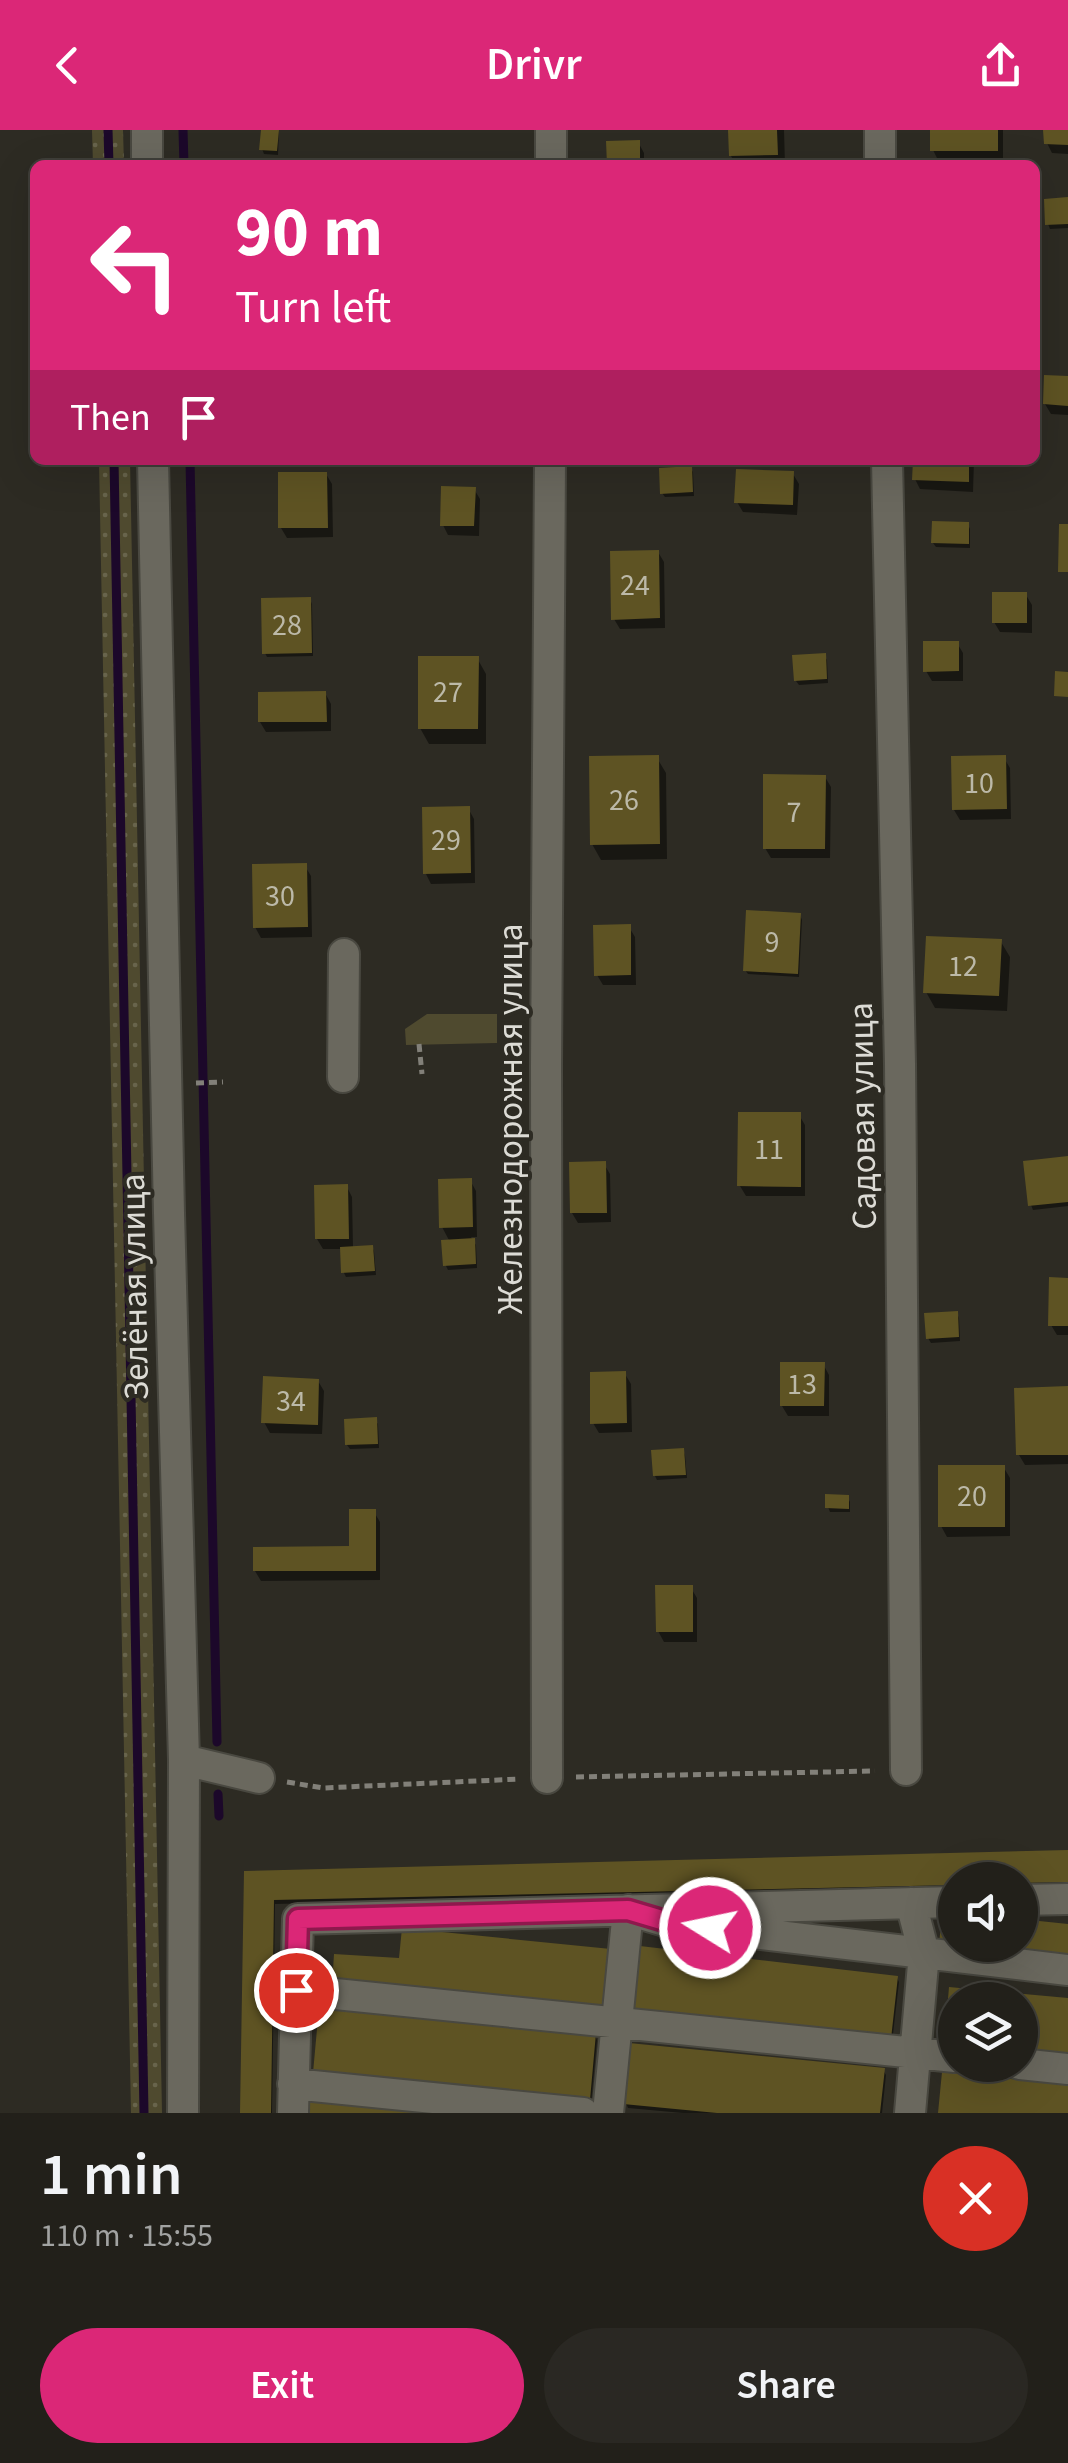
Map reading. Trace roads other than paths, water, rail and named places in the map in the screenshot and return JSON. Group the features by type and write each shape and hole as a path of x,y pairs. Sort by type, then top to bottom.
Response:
{"street":[{"path":"146,130 147,160"},
{"path":"551,130 551,160"},
{"path":"880,130 880,160"},
{"name":"Зелёная улица","path":"153,465 184,1760 183,2113"},
{"name":"Железнодорожная улица","path":"548,1778 546,1067 550,465"},
{"name":"Садовая улица","path":"886,465 900,1064 906,1770"},
{"path":"343,1077 344,954"},
{"path":"184,1760 259,1778"},
{"path":"1038,1900 1068,1899"},
{"path":"583,2113 293,2098 298,1919 938,1902"},
{"path":"910,2113 924,1953 911,1903"},
{"path":"628,1910 675,1924 1068,1970"},
{"path":"608,2113 628,1910"},
{"path":"296,1990 938,2055"},
{"path":"1038,2066 1068,2069"}],"waterway":[{"path":"108,130 109,160"},
{"path":"183,130 184,160"},
{"path":"114,465 144,2113"},
{"path":"190,465 217,1742"},
{"path":"218,1794 219,1816"}]}
